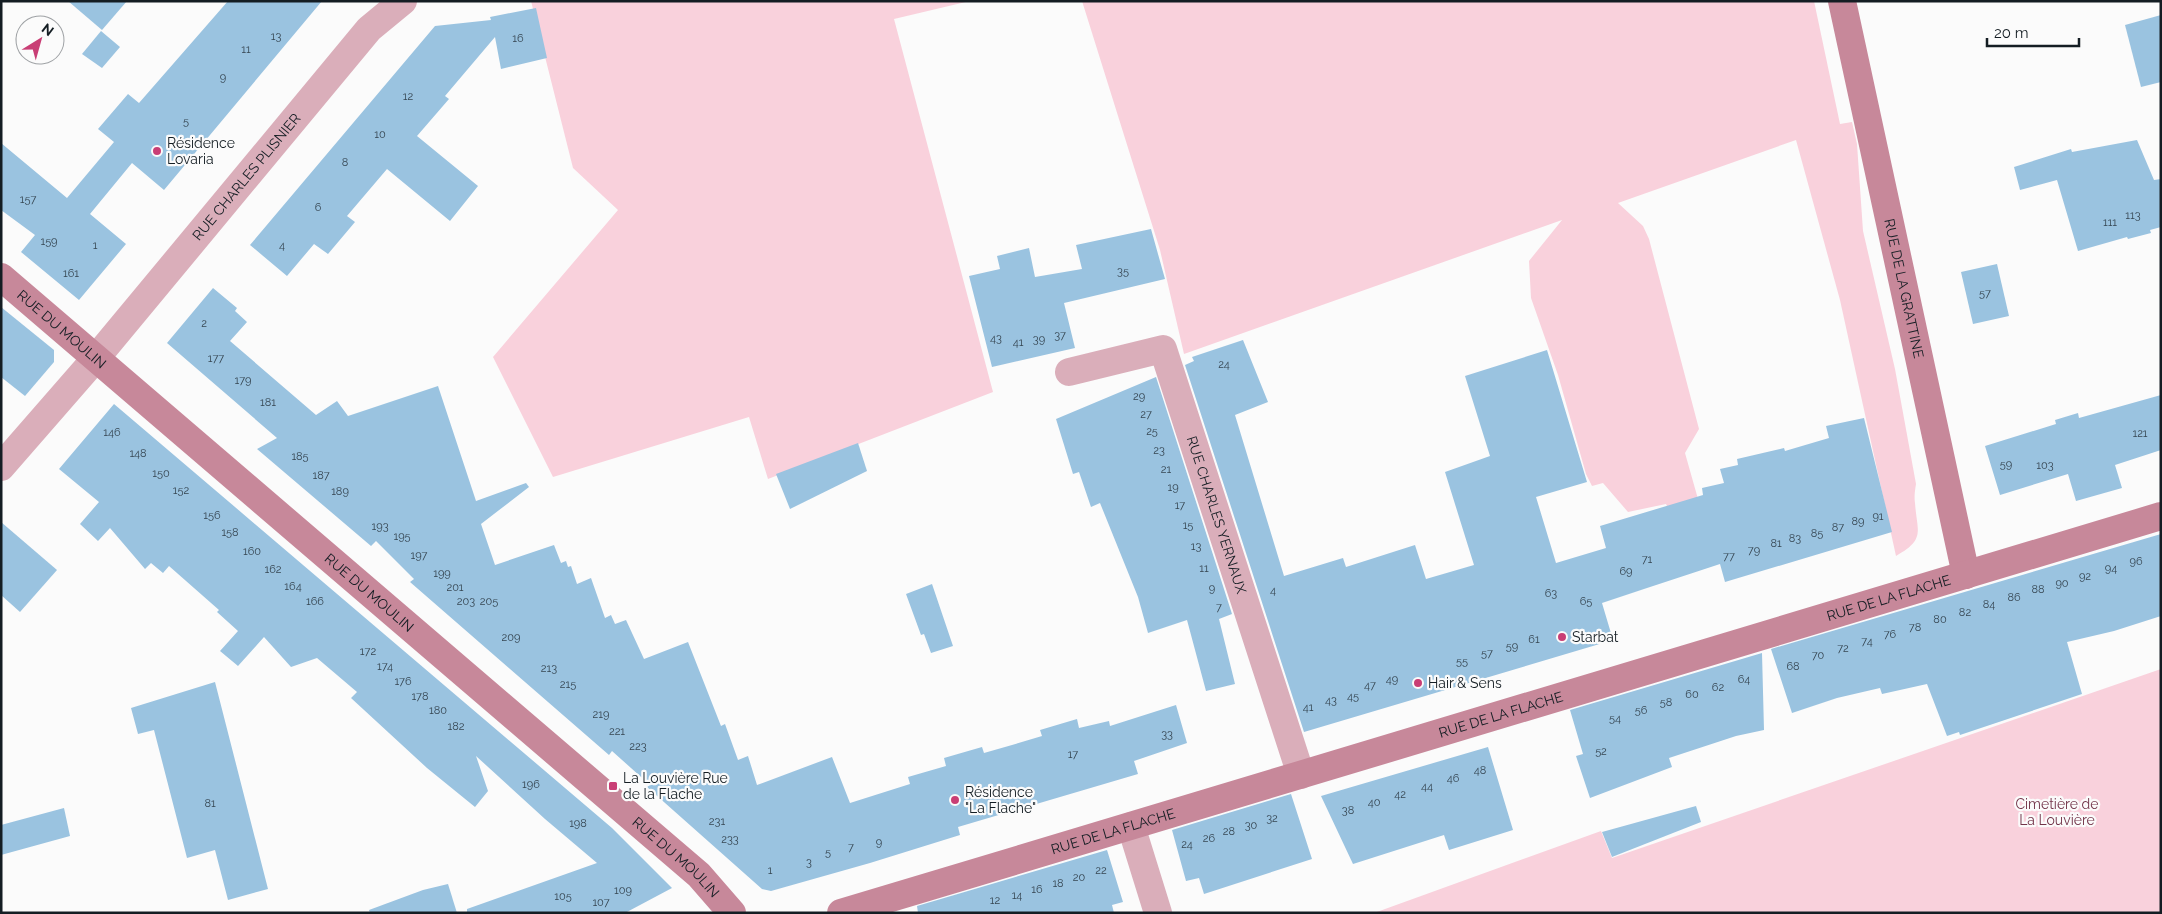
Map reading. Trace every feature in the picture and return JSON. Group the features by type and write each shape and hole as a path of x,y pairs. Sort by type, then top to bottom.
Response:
{"street":[{"name":"RUE CHARLES PLISNIER","path":"1,467 96,358 369,29 404,1"},
{"name":"RUE DE LA GRATTINE","path":"1842,1 1966,575"},
{"name":"RUE DU MOULIN","path":"1,277 699,875 732,913"},
{"name":"RUE CHARLES YERNAUX","path":"1069,372 1164,349 1301,775"},
{"name":"RUE DE LA FLACHE","path":"840,913 2161,516"},
{"path":"1131,826 1158,913"}],"green space":[{"path":"531,1 970,1 894,19 993,392 768,479 749,417 553,477 493,357 618,210 573,168"},
{"path":"1082,1 1814,1 1840,124 1852,122 1857,144 1863,231 1895,369 1916,484 1915,498 1918,528 1916,539 1912,545 1896,556 1840,300 1796,140 1618,203 1643,226 1649,239 1699,429 1685,453 1711,545 1672,516 1666,504 1628,512 1603,483 1592,486 1586,474 1558,375 1531,298 1529,261 1562,220 1184,354 1160,250"},
{"name":"Cimetière de La Louvière","path":"2161,669 2161,913 1374,913 1601,831 1612,858"}],"building":[{"path":"68,1 127,1 102,30"},
{"path":"228,1 322,1 164,190 132,163 90,214 126,244 79,300 21,252 35,235 1,210 1,143 67,198 114,142 98,129 128,94 139,103"},
{"path":"536,8 547,58 501,69 495,37 445,96 449,99 417,136 478,186 450,221 387,169 347,216 355,222 328,254 314,244 287,276 250,245 435,26 491,20 490,17"},
{"path":"2161,15 2161,82 2141,87 2125,25"},
{"path":"101,31 120,47 102,68 82,54"},
{"path":"2137,140 2154,180 2161,179 2161,227 2150,230 2151,233 2128,239 2127,237 2078,251 2057,180 2020,190 2014,167 2071,149 2072,152"},
{"path":"1151,229 1165,279 1064,303 1075,348 992,367 969,276 1000,269 997,256 1029,248 1035,277 1082,269 1076,245"},
{"path":"1997,264 2009,316 1973,324 1961,272"},
{"path":"213,288 237,308 235,311 247,322 230,341 316,415 337,401 348,416 438,386 476,501 526,483 529,487 481,524 495,565 554,545 561,563 566,561 568,567 571,566 577,584 591,578 605,618 611,615 615,624 626,620 644,659 688,642 721,726 725,724 738,760 748,756 757,785 832,757 850,803 910,784 908,777 946,766 944,758 982,747 984,753 1012,745 1042,736 1040,730 1077,719 1079,728 1109,721 1110,726 1176,705 1187,743 1134,761 1138,774 958,827 960,835 870,863 771,891 762,889 647,787 650,785 612,751 609,755 410,582 414,579 376,541 371,546 257,449 277,438 167,343"},
{"path":"1,307 54,350 54,362 25,396 1,377"},
{"path":"1243,340 1268,402 1235,415 1284,576 1343,558 1346,567 1415,545 1426,579 1474,565 1445,472 1490,456 1465,376 1547,350 1587,482 1536,497 1556,563 1606,548 1600,526 1703,495 1702,488 1724,483 1720,469 1738,465 1737,459 1784,448 1785,451 1829,438 1826,426 1864,418 1892,532 1725,582 1720,564 1602,603 1613,640 1304,732 1185,365 1194,361 1192,357"},
{"path":"1156,377 1232,614 1219,619 1235,684 1206,691 1187,620 1148,633 1138,597 1100,503 1091,507 1079,472 1073,474 1056,419"},
{"path":"2161,395 2161,450 2115,465 2122,488 2076,501 2068,474 2000,495 1985,446 2056,424 2055,420 2078,413 2079,418"},
{"path":"114,404 612,828 672,888 625,913 467,913 467,909 597,863 476,756 488,791 475,807 427,768 351,698 357,692 317,658 291,667 264,637 238,666 220,651 238,631 217,612 219,610 169,566 163,573 151,563 145,569 110,528 98,541 80,524 99,502 59,469"},
{"path":"858,443 867,471 790,509 776,474"},
{"path":"1,522 57,570 20,612 1,595"},
{"path":"2161,534 2161,616 2114,631 2067,642 2082,694 1960,735 1959,732 1947,736 1927,684 1882,694 1880,688 1837,698 1792,713 1771,649"},
{"path":"932,584 953,646 931,653 924,634 921,635 906,594"},
{"path":"1762,653 1764,730 1736,736 1669,758 1672,767 1590,798 1576,756 1583,754 1570,710"},
{"path":"215,682 268,889 228,900 215,850 187,858 154,730 138,734 131,708"},
{"path":"1488,747 1513,830 1449,850 1444,835 1353,864 1321,796"},
{"path":"1291,794 1312,859 1204,894 1199,878 1186,881 1172,830"},
{"path":"1696,806 1701,822 1612,857 1602,832"},
{"path":"64,808 70,836 1,855 1,825"},
{"path":"1107,850 1123,902 1112,905 1114,913 918,913 917,906"},
{"path":"448,884 457,913 370,913 369,910 423,890"}],"place":[{"name":"Résidence Lovaria","path":"157,151"},
{"name":"Starbat","path":"1562,637"},
{"name":"Hair & Sens","path":"1418,683"},
{"name":"La Louvière Rue de la Flache","path":"613,786"},
{"name":"Résidence \"La Flache\"","path":"955,800"}]}
